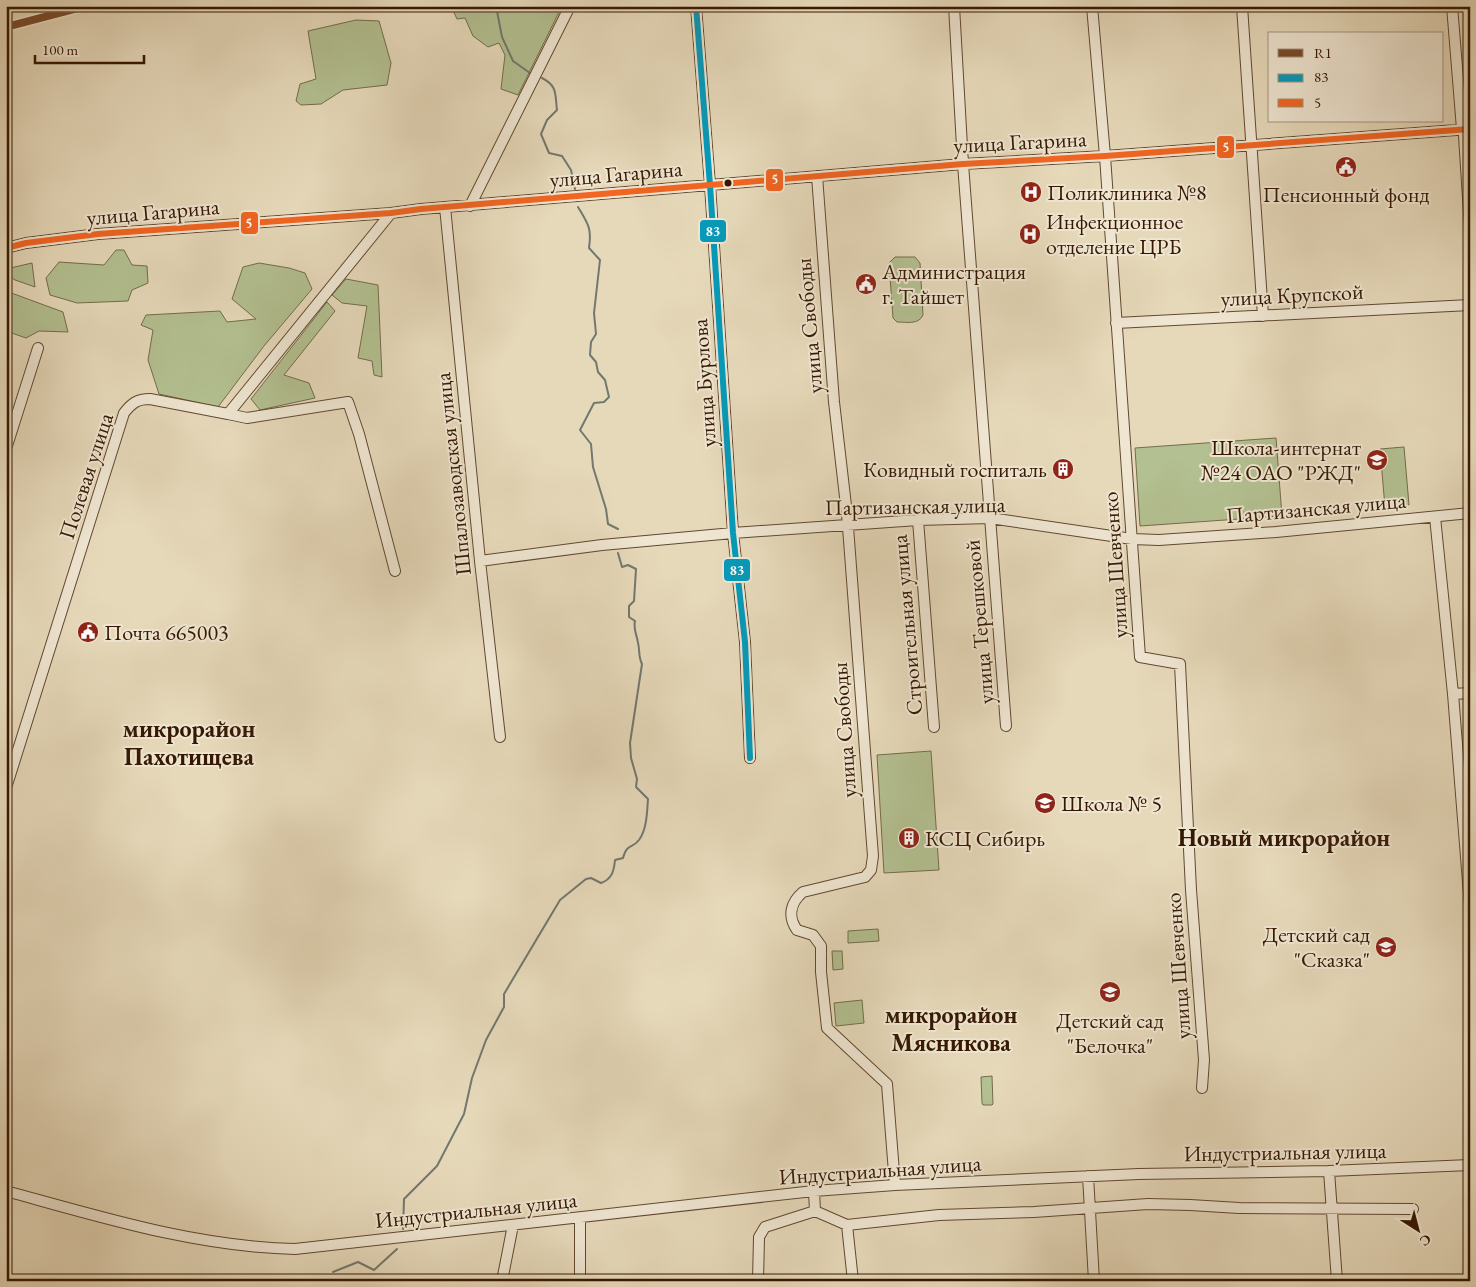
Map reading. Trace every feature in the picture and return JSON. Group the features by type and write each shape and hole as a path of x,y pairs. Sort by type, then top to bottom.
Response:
{"street":[{"path":"470,206 570,6"},
{"name":"улица Бурлова","path":"696,6 733,533 745,642 750,758"},
{"name":"улица Терешковой","path":"954,6 963,164 1006,726"},
{"name":"улица Шевченко","path":"1092,6 1105,156 1140,656 1180,664 1191,890 1204,1060 1202,1088"},
{"path":"1242,6 1263,316"},
{"path":"1452,6 1465,131 1470,229"},
{"name":"улица Гагарина","path":"6,248 26,243 98,234 391,213 963,164 1465,131"},
{"name":"улица Свободы","path":"817,176 834,402 848,525 872,856 871,870 865,876 803,892 797,897 791,909 792,919 797,930 813,935 821,946 821,972 827,1028 886,1084 895,1185"},
{"name":"Шпалозаводская улица","path":"446,207 480,561 500,737"},
{"path":"228,414 391,213"},
{"name":"улица Крупской","path":"1116,323 1470,305"},
{"path":"6,448 38,348"},
{"name":"Полевая улица","path":"6,788 124,413 135,401 150,399 247,418 348,402 360,434 395,571"},
{"name":"Партизанская улица","path":"480,561 602,545 733,533 918,520 990,518 1132,539 1159,540 1276,532 1470,513"},
{"path":"1435,516 1453,694 1470,907"},
{"name":"Строительная улица","path":"918,520 934,727"},
{"path":"1453,694 1470,693"},
{"name":"Индустриальная улица","path":"6,1191 145,1228 208,1241 258,1248 295,1249 814,1191 895,1185 1088,1176 1329,1171 1470,1165"},
{"path":"1329,1171 1337,1281"},
{"path":"1088,1176 1094,1281"},
{"path":"814,1191 815,1211"},
{"path":"758,1281 759,1237 765,1227 815,1211 847,1224 939,1216 1148,1204 1190,1204 1239,1208 1413,1209"},
{"path":"580,1218 580,1281"},
{"path":"847,1224 853,1281"},
{"path":"502,1281 513,1225"}],"green space":[{"path":"451,6 562,6 518,95 501,89 505,55 499,43 488,47 473,36 465,18 457,19"},
{"path":"356,20 379,21 391,63 387,85 343,90 321,104 301,105 296,101 300,84 316,79 308,31"},
{"path":"116,250 124,250 132,265 147,266 148,283 132,290 128,301 77,303 50,295 46,278 59,262 104,265"},
{"path":"895,257 915,257 920,263 923,315 915,322 897,322 893,318 889,263"},
{"path":"32,263 35,287 15,280 6,274 6,269"},
{"path":"259,263 305,273 312,289 264,346 218,407 159,394 148,360 153,330 141,325 146,315 220,311 227,322 256,319 232,299 243,267"},
{"path":"346,279 378,285 382,377 374,375 372,361 358,358 367,306 342,303 332,295"},
{"path":"6,291 63,312 68,332 39,331 26,338 6,331"},
{"path":"327,302 335,311 284,375 309,383 315,398 260,410 251,399"},
{"path":"1276,438 1282,516 1140,526 1135,448"},
{"path":"1404,447 1409,505 1385,507 1380,449"},
{"path":"931,751 939,870 884,873 877,755"},
{"path":"878,929 879,941 848,943 848,931"},
{"path":"832,951 842,951 843,969 833,970"},
{"path":"862,1000 864,1023 836,1026 834,1003"},
{"path":"992,1076 993,1104 983,1105 981,1077"}],"waterway":[{"path":"496,6 502,37 513,61 530,73"},
{"path":"542,78 551,84 553,88 556,95 557,110 547,120 541,134 549,153 562,156 571,170 575,189"},
{"path":"578,207 588,226 590,236 589,248 600,260 594,313 596,334 591,342 590,355 596,362 598,372 605,380 609,397 604,402 594,403 580,430 591,444 593,467 606,509 608,524 618,529"},
{"path":"403,1229 404,1199 437,1166 464,1114 472,1078 486,1040 504,1007 504,994 560,900 586,879 591,878 601,883 608,879 613,871 615,860 623,858 626,850 639,840 644,831 648,799 636,787 637,779 631,758 630,743 642,664 635,621 629,617 629,606 634,601 636,569 628,565 622,567 618,553"},
{"path":"333,1272 358,1262 374,1270 397,1249"}],"transit line":[{"name":"R1","path":"6,27 86,6"},
{"name":"83","path":"696,6 733,533 745,642 750,758"},
{"name":"5","path":"6,248 26,243 98,234 391,213 963,164 1105,156 1470,129"}],"place":[{"name":"Пенсионный фонд","path":"1346,167"},
{"name":"Поликлиника №8","path":"1031,192"},
{"name":"Инфекционное отделение ЦРБ","path":"1030,234"},
{"name":"Администрация г. Тайшет","path":"866,284"},
{"name":"Школа-интернат №24 ОАО \"РЖД\"","path":"1377,460"},
{"name":"Ковидный госпиталь","path":"1063,469"},
{"name":"Почта 665003","path":"88,632"},
{"name":"Школа № 5","path":"1045,803"},
{"name":"КСЦ Сибирь","path":"909,838"},
{"name":"Детский сад \"Сказка\"","path":"1386,947"},
{"name":"Детский сад \"Белочка\"","path":"1110,992"}],"district":[{"name":"микрорайон Пахотищева","path":"189,742"},
{"name":"Новый микрорайон","path":"1284,837"},
{"name":"микрорайон Мясникова","path":"951,1028"}]}
